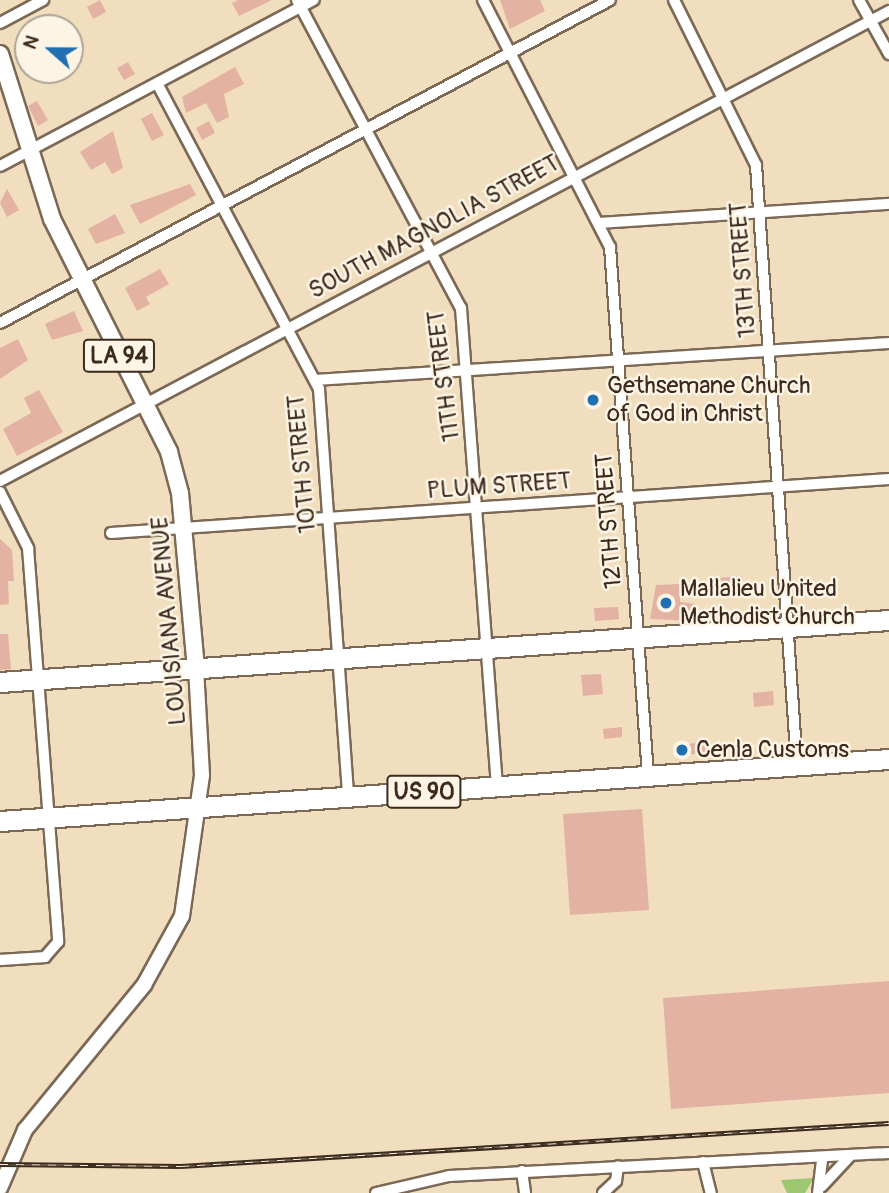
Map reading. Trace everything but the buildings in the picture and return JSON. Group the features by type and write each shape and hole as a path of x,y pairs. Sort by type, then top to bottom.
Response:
{"highway":[{"path":"0,682 889,620"},
{"name":"US 90","path":"0,821 889,760"}],"main road":[{"name":"LOUISIANA AVENUE","path":"0,54 28,151 80,281 172,461 184,529 197,668 200,806 187,898 170,944 41,1106 9,1163 0,1188"}],"street":[{"path":"0,23 43,0"},
{"path":"0,166 299,4 314,0"},
{"name":"12TH STREET","path":"483,0 610,247 648,776"},
{"path":"0,323 610,0"},
{"name":"13TH STREET","path":"674,0 754,155 761,212 797,766"},
{"path":"859,0 889,54"},
{"name":"11TH STREET","path":"299,4 461,308 468,369 497,787"},
{"name":"SOUTH MAGNOLIA STREET","path":"0,481 889,11"},
{"name":"10TH STREET","path":"157,83 315,380 348,797"},
{"path":"600,223 889,204"},
{"path":"315,380 889,342"},
{"name":"PLUM STREET","path":"111,533 889,480"},
{"path":"0,492 28,548 48,818 54,953 0,960"},
{"path":"376,1193 449,1176 889,1153"},
{"path":"820,1189 849,1157"},
{"path":"820,1189 822,1158"},
{"path":"703,1162 711,1193"},
{"path":"603,1193 616,1181 618,1166"},
{"path":"522,1171 525,1193"}],"green space":[{"path":"814,1178 805,1193 787,1193 781,1180"}],"railway":[{"path":"0,1164 181,1166 889,1123"}],"place":[{"name":"Gethsemane Church of God in Christ","path":"593,400"},
{"name":"Mallalieu United Methodist Church","path":"666,603"},
{"name":"Cenla Customs","path":"682,750"}]}
